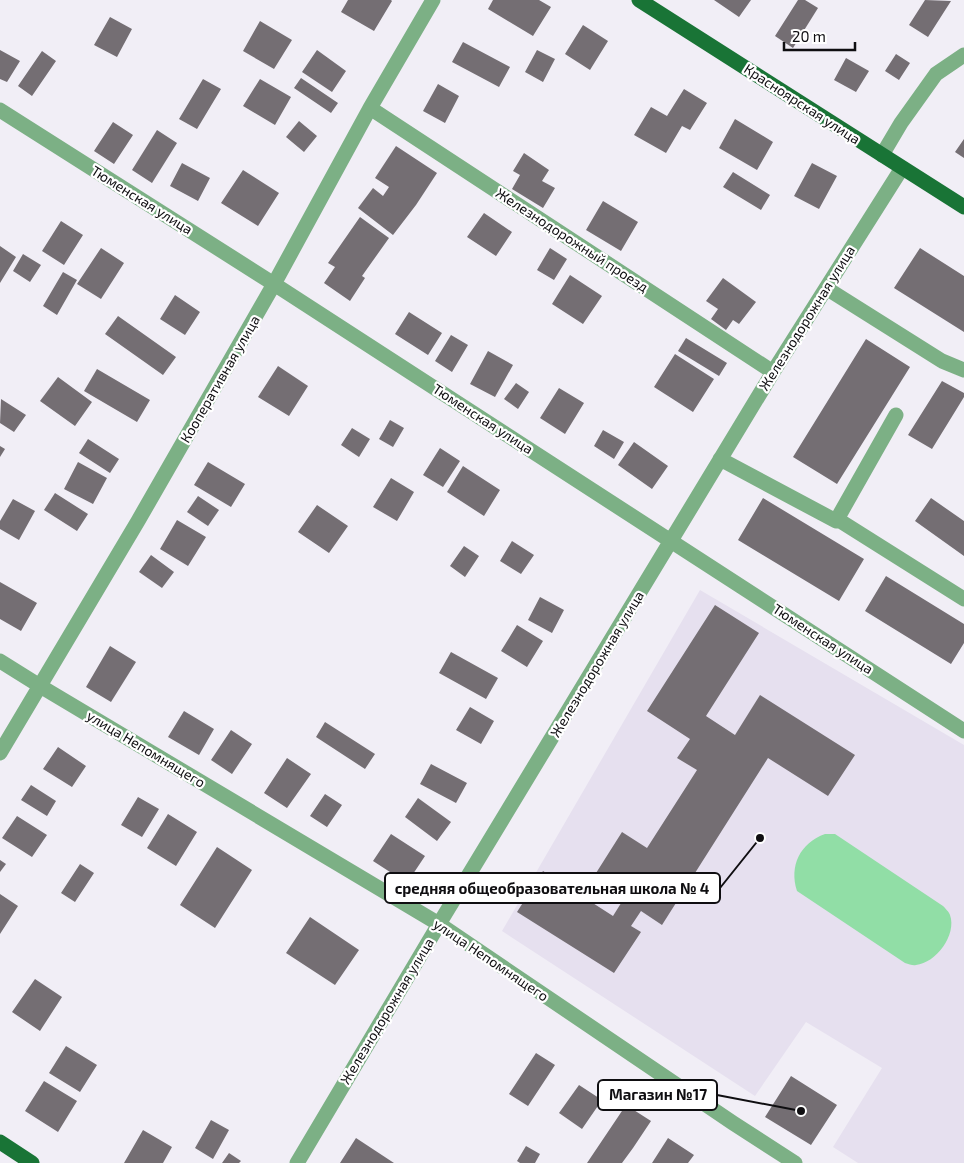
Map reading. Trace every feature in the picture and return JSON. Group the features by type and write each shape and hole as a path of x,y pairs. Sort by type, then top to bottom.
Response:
{"main road":[{"name":"Красноярская улица","path":"639,0 964,207"},
{"path":"0,1142 32,1163"}],"street":[{"name":"Кооперативная улица","path":"0,754 138,521 274,284 370,108 432,0"},
{"path":"882,156 901,122 936,74 964,55"},
{"name":"Железнодорожный проезд","path":"370,108 773,372"},
{"name":"Тюменская улица","path":"0,110 274,284 964,730"},
{"name":"Железнодорожная улица","path":"297,1163 720,459 902,168"},
{"path":"826,288 942,360 964,370"},
{"path":"837,519 896,415"},
{"path":"720,459 836,521 837,519 964,598"},
{"name":"улица Непомнящего","path":"0,661 439,924 725,1118 795,1163"}],"shaded area":[{"path":"700,590 964,745 964,1163 858,1163 833,1147 882,1068 806,1022 755,1096 502,931"}],"green space":[{"path":"825,834 835,834 948,911 951,923 948,939 937,954 923,963 914,965 905,963 797,891 794,873 799,856 809,843"}],"building":[{"path":"348,0 392,1 374,31 341,12"},
{"path":"493,0 539,0 551,7 533,36 488,9"},
{"path":"714,0 751,0 739,17"},
{"path":"798,0 805,0 818,8 793,48 775,36"},
{"path":"925,0 951,1 928,37 909,25"},
{"path":"110,17 132,29 117,57 94,45"},
{"path":"260,21 292,40 274,69 243,51"},
{"path":"583,25 608,41 590,70 565,54"},
{"path":"463,42 510,67 499,87 452,62"},
{"path":"0,50 20,61 7,82 0,79"},
{"path":"317,50 346,71 332,92 302,72"},
{"path":"537,50 555,59 543,82 525,72"},
{"path":"42,51 56,61 32,96 18,86"},
{"path":"896,54 910,63 899,80 885,71"},
{"path":"846,58 869,71 856,92 834,80"},
{"path":"301,78 338,103 331,113 294,88"},
{"path":"203,79 221,89 197,129 179,119"},
{"path":"260,79 291,97 275,125 243,106"},
{"path":"438,84 459,96 445,123 423,111"},
{"path":"684,89 707,103 690,130 682,126 666,153 634,135 651,107 667,116"},
{"path":"735,119 773,142 757,170 719,148"},
{"path":"299,121 317,136 304,152 286,137"},
{"path":"113,122 133,135 114,164 94,151"},
{"path":"157,130 177,143 152,183 132,170"},
{"path":"964,139 964,158 955,152"},
{"path":"396,146 437,173 393,235 358,208 373,188 383,196 389,187 375,178"},
{"path":"524,153 549,170 542,181 555,188 543,208 512,189 520,175 513,171"},
{"path":"182,163 210,178 198,201 170,186"},
{"path":"812,163 837,176 819,209 794,196"},
{"path":"243,170 279,193 258,226 221,203"},
{"path":"733,172 770,195 761,210 723,187"},
{"path":"603,201 638,222 621,251 586,230"},
{"path":"484,213 512,232 496,256 467,237"},
{"path":"360,217 389,238 362,276 365,278 350,301 324,283 335,267 328,263"},
{"path":"61,221 83,235 64,265 42,251"},
{"path":"0,246 16,257 0,283"},
{"path":"101,248 124,263 101,299 77,284"},
{"path":"550,248 567,259 554,280 537,270"},
{"path":"920,248 964,276 964,332 894,288"},
{"path":"23,254 41,265 30,282 13,271"},
{"path":"63,272 77,280 57,315 43,306"},
{"path":"570,275 602,296 583,324 552,304"},
{"path":"723,278 756,302 739,324 733,320 726,330 711,319 718,309 706,301"},
{"path":"175,295 200,312 185,335 160,319"},
{"path":"409,312 442,333 428,355 395,334"},
{"path":"118,316 176,357 163,375 105,334"},
{"path":"451,335 468,345 452,372 435,361"},
{"path":"686,338 727,363 719,376 678,351"},
{"path":"866,339 910,367 837,484 793,457"},
{"path":"488,351 513,365 495,397 470,384"},
{"path":"675,354 714,379 693,412 654,387"},
{"path":"278,366 308,386 289,416 258,397"},
{"path":"97,369 150,400 137,422 84,391"},
{"path":"58,377 92,402 75,426 40,401"},
{"path":"942,381 964,393 964,397 932,449 908,435"},
{"path":"516,383 529,392 518,409 504,399"},
{"path":"559,388 584,403 565,434 540,418"},
{"path":"1,399 26,415 14,432 0,423"},
{"path":"390,420 404,428 393,447 379,439"},
{"path":"352,428 370,439 359,457 341,445"},
{"path":"603,430 624,442 614,459 594,446"},
{"path":"88,439 119,459 110,473 79,453"},
{"path":"634,442 668,466 652,489 618,465"},
{"path":"0,446 5,449 0,457"},
{"path":"440,448 460,461 443,487 423,475"},
{"path":"78,462 107,478 93,504 64,489"},
{"path":"208,462 245,484 231,507 194,485"},
{"path":"463,466 500,490 484,516 447,492"},
{"path":"391,478 414,492 397,521 373,507"},
{"path":"55,493 88,514 77,531 44,510"},
{"path":"198,496 219,510 208,526 187,512"},
{"path":"763,498 864,559 839,601 738,540"},
{"path":"931,498 964,521 964,556 915,521"},
{"path":"13,499 35,511 19,540 0,529 0,521"},
{"path":"317,505 348,526 329,553 298,532"},
{"path":"177,520 206,537 188,566 160,549"},
{"path":"512,541 534,555 521,574 500,561"},
{"path":"464,546 479,556 465,577 450,566"},
{"path":"151,555 174,572 162,588 139,572"},
{"path":"886,576 964,624 964,643 951,664 865,611"},
{"path":"0,582 37,603 21,631 0,619"},
{"path":"540,597 564,610 552,633 528,620"},
{"path":"715,605 759,633 706,716 735,735 760,695 855,755 828,796 768,758 662,925 641,911 631,926 641,932 614,973 517,912 543,871 613,916 623,900 591,881 622,832 647,848 697,770 677,758 690,739 647,711"},
{"path":"517,625 543,641 527,667 501,651"},
{"path":"110,646 136,662 111,702 86,687"},
{"path":"451,652 498,678 486,699 439,673"},
{"path":"470,707 494,721 481,744 456,730"},
{"path":"184,711 214,729 199,755 168,737"},
{"path":"325,722 375,754 365,769 316,737"},
{"path":"231,730 252,744 232,774 211,760"},
{"path":"58,747 86,766 72,787 43,769"},
{"path":"287,758 311,774 287,808 264,793"},
{"path":"431,764 467,783 456,803 420,784"},
{"path":"31,785 56,801 47,816 21,800"},
{"path":"325,794 342,805 327,827 310,816"},
{"path":"138,797 159,809 142,837 121,825"},
{"path":"418,798 451,822 437,841 405,817"},
{"path":"168,814 197,832 176,866 147,848"},
{"path":"17,816 47,835 32,857 2,838"},
{"path":"391,834 425,856 407,883 373,861"},
{"path":"217,847 252,870 215,928 180,905"},
{"path":"0,860 6,864 0,872"},
{"path":"80,864 94,873 75,902 61,893"},
{"path":"0,894 18,906 0,934"},
{"path":"310,917 359,950 335,985 286,953"},
{"path":"35,979 62,997 40,1031 12,1012"},
{"path":"66,1046 97,1065 80,1092 49,1073"},
{"path":"536,1053 555,1065 528,1106 509,1094"},
{"path":"791,1076 837,1105 811,1145 765,1117"},
{"path":"44,1081 77,1101 58,1132 25,1111"},
{"path":"579,1085 602,1100 582,1129 559,1113"},
{"path":"626,1105 651,1121 633,1148 622,1163 587,1163"},
{"path":"211,1120 229,1130 213,1159 195,1148"},
{"path":"143,1130 172,1147 163,1163 124,1163"},
{"path":"356,1138 394,1163 340,1163"},
{"path":"668,1138 694,1155 688,1163 652,1163"},
{"path":"526,1146 540,1154 535,1163 520,1163 517,1161"},
{"path":"229,1153 241,1161 239,1163 222,1163"}],"place":[{"name":"средняя общеобразовательная школа № 4","path":"760,838"},
{"name":"Магазин №17","path":"801,1111"}]}
